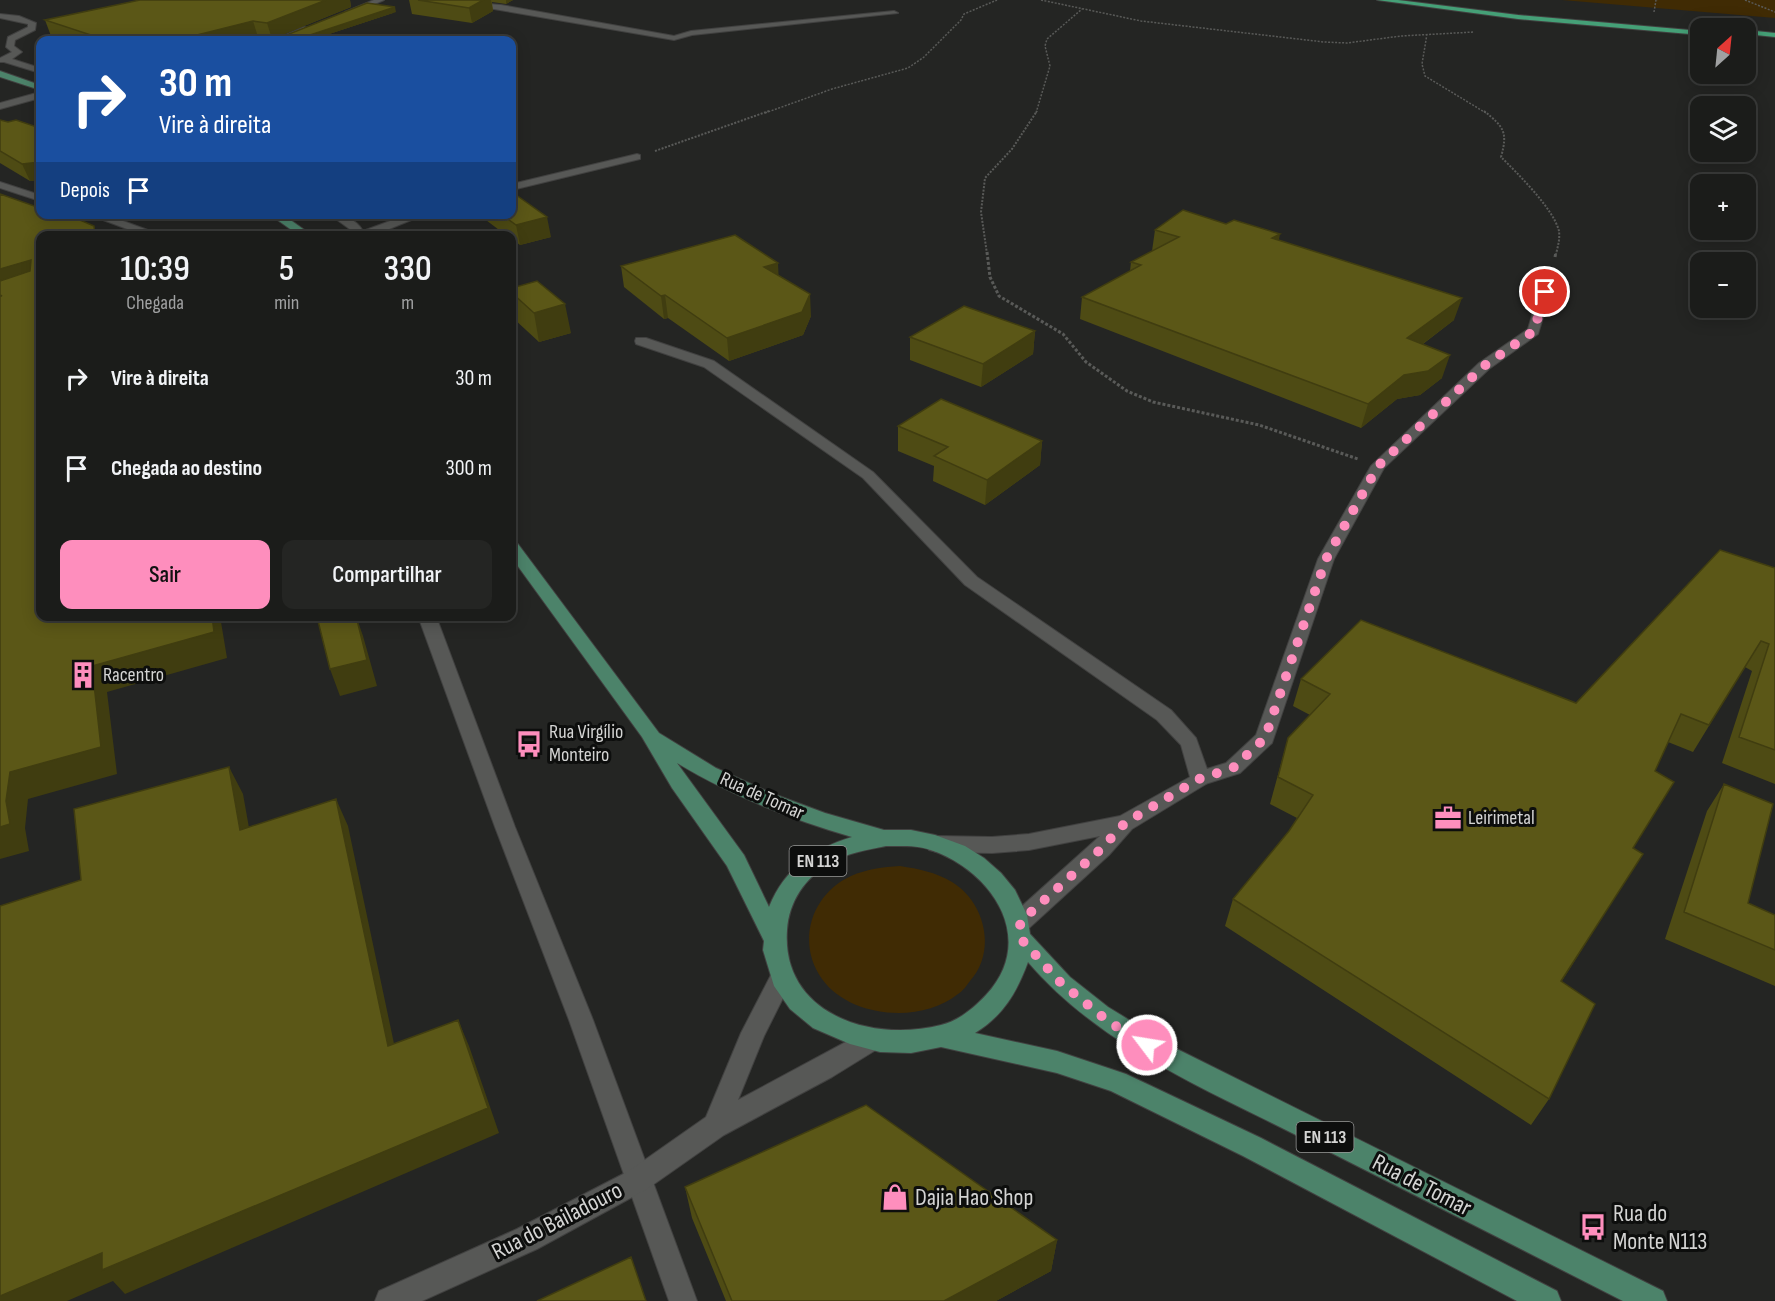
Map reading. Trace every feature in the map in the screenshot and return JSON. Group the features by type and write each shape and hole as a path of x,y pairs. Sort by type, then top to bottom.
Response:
{"highway":[{"path":"1381,0 1507,15 1690,32"},
{"path":"1414,0 1556,16 1690,27"},
{"path":"1756,33 1775,35"},
{"path":"1756,38 1775,40"}],"main road":[{"path":"0,74 36,87"},
{"path":"282,219 300,231"},
{"name":"Rua de Tomar","path":"516,552 649,732 679,783 736,861 772,935"},
{"name":"Rua de Tomar","path":"649,732 680,756 754,795 805,816 886,838"},
{"name":"Rua de Tomar","path":"886,838 911,838 936,843 967,857 994,877 1012,904 1020,931 1017,965 1002,995 976,1020 941,1036 906,1042 870,1040 841,1032 816,1018 796,999 781,978 774,957 772,935 780,905 796,879 821,858 852,844 886,838"},
{"name":"Rua de Tomar","path":"1020,931 1061,983 1080,1000 1109,1022 1166,1056 1653,1301"},
{"name":"Rua de Tomar","path":"941,1036 1090,1072 1144,1094 1547,1301"}],"street":[{"path":"339,16 380,0"},
{"path":"446,0 512,9 674,39 691,33 894,13"},
{"path":"0,16 23,19 32,23 32,28 11,39 9,47 18,52 2,59"},
{"path":"288,36 319,24"},
{"path":"2,59 36,70"},
{"path":"0,106 36,96"},
{"path":"516,186 637,157"},
{"path":"0,185 36,197"},
{"path":"107,219 144,231"},
{"path":"342,219 358,231"},
{"path":"374,231 407,219"},
{"path":"1020,931 1125,823 1199,779 1233,768 1265,738 1326,559 1378,466 1484,366 1534,331 1551,272"},
{"path":"640,341 709,363 868,475 971,581 1164,716 1181,731 1195,751 1199,779"},
{"path":"429,621 505,828 581,1020 683,1301"},
{"path":"936,843 992,845 1029,842 1125,823"},
{"path":"715,1126 753,1033 781,978"},
{"name":"Rua do Bailadouro","path":"389,1301 526,1239 638,1180 715,1126 823,1069 870,1040"}],"path":[{"path":"637,157 823,92 908,68 924,57 961,20 964,14 997,0"},
{"path":"1041,0 1141,21 1324,42 1367,41 1401,36 1482,31"},
{"path":"1745,0 1775,12"},
{"path":"1082,9 1066,20 1058,33 1047,39 1045,46 1050,66 1038,109 1012,149 985,178 981,212 990,277 999,296 1064,334 1086,362 1127,391 1153,402 1290,435 1378,466"},
{"path":"1427,34 1428,41 1421,66 1425,76 1491,116 1502,126 1506,139 1501,157 1520,177 1558,227 1559,243 1551,272"}],"shaded area":[{"path":"1562,0 1775,0 1775,18"},
{"path":"900,866 939,876 952,882 963,891 973,902 979,914 984,928 985,942 978,969 960,993 943,1004 906,1013 868,1009 834,992 822,979 814,965 809,935 817,907 837,884 863,872"}],"building":[{"path":"140,0 326,0 267,23 253,21 193,36 94,36 45,20"},
{"path":"418,0 483,0 469,8"},
{"path":"367,3 395,7 307,36 284,36"},
{"path":"0,120 8,122 16,120 36,127 36,162 22,164 0,151"},
{"name":"Racentro","path":"0,194 36,207 36,219 78,219 94,226 94,231 36,231 36,621 213,621 214,632 92,666 101,747 10,772 6,801 10,824 0,827 0,296 2,296 0,295 0,281 30,271 31,260 0,269"},
{"path":"516,195 547,217 516,225 508,219 516,219"},
{"path":"1183,210 1226,224 1234,220 1280,234 1272,238 1462,298 1407,338 1450,355 1428,371 1404,375 1368,404 1082,297 1141,265 1131,262 1179,237 1155,230"},
{"path":"735,235 778,263 764,267 810,294 802,312 727,338 665,295 661,296 621,266"},
{"path":"537,281 565,304 534,313 516,297 516,287"},
{"path":"964,306 1035,331 983,364 910,337"},
{"path":"941,399 1042,441 987,480 934,456 948,447 898,426"},
{"path":"1720,550 1775,568 1775,750 1739,737 1769,644 1761,641 1709,725 1681,714 1655,771 1674,782 1633,848 1643,854 1561,981 1595,1004 1549,1099 1233,899 1289,831 1313,795 1278,777 1288,738 1330,694 1301,679 1361,620 1576,703"},
{"path":"318,621 357,621 367,660 330,669"},
{"path":"229,767 240,830 336,799 388,1046 458,1020 488,1108 102,1270 102,1253 0,1296 0,906 81,880 74,809"},
{"path":"1724,784 1773,804 1748,903 1775,915 1775,950 1684,912"},
{"path":"866,1105 1057,1240 944,1301 732,1301 685,1187"},
{"path":"631,1257 646,1301 537,1301"}],"place":[{"name":"Racentro","path":"83,675"},
{"name":"Rua Virgílio Monteiro","path":"529,744"},
{"name":"Leirimetal","path":"1448,818"},
{"name":"Dajia Hao Shop","path":"895,1197"},
{"name":"Rua do Monte N113","path":"1593,1227"}],"route":[{"path":"1147,1045 1109,1022 1061,983 1021,939 1020,922 1101,849 1125,823 1199,779 1233,768 1265,738 1326,559 1378,466 1484,366 1534,331 1545,292"}]}
